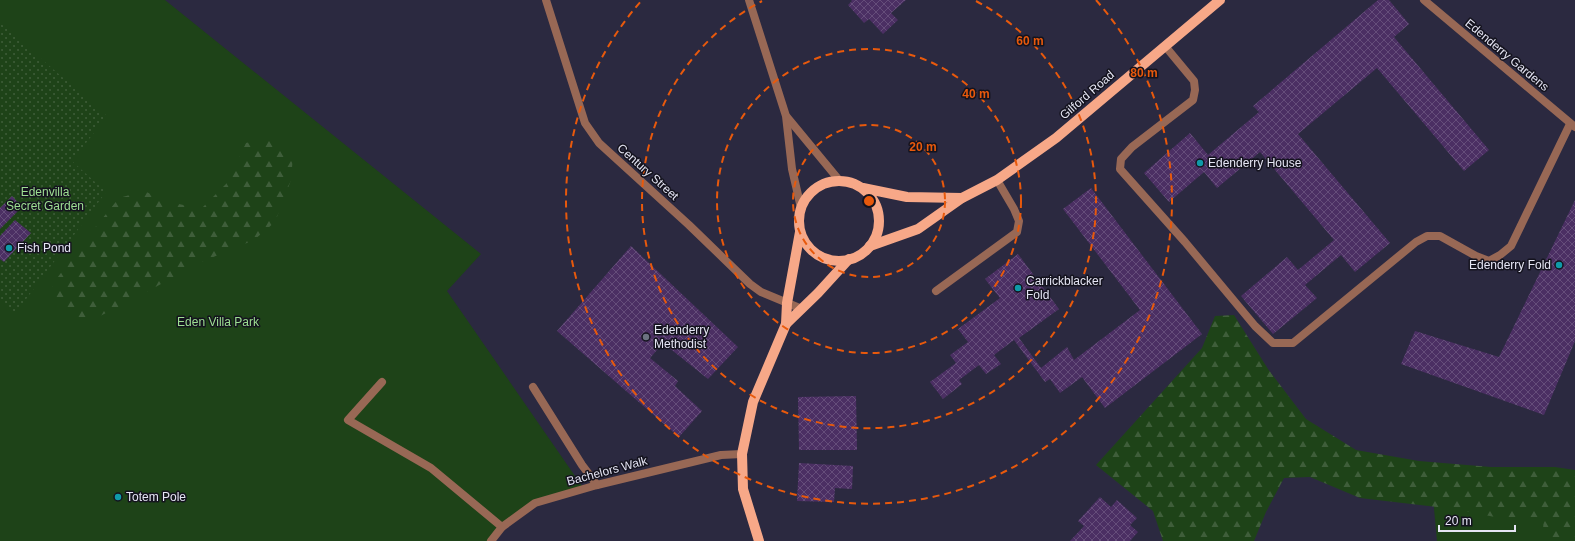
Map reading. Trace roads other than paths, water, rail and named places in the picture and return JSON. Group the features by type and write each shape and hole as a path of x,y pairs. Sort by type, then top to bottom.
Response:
{"main road":[{"name":"Gilford Road","path":"870,246 918,229 962,198 997,180 1056,138 1220,0"},
{"path":"759,541 743,489 742,454 753,402 786,324 787,303 800,232 799,220 801,208 806,197 815,188 827,182 839,180 852,183 863,188 872,198 878,209 879,221 877,234 870,246 861,254 849,259 836,261 823,258 813,251 800,232"},
{"name":"Gilford Road","path":"863,188 907,197 962,198"},
{"path":"786,324 849,259"}],"street":[{"name":"Century Street","path":"546,0 586,123 599,143 689,225 750,284 761,292 802,309"},
{"path":"750,0 786,116 792,169 801,208"},
{"name":"Edenderry Gardens","path":"1424,0 1573,126"},
{"path":"1165,46 1194,81 1195,90 1193,100 1132,147 1121,159 1120,169 1185,242 1255,326 1273,343 1293,343 1416,242 1427,236 1440,236 1476,256 1489,261 1500,255 1510,246 1573,126"},
{"path":"786,116 839,180"},
{"path":"936,291 1017,232 1019,221 1014,209 997,180"},
{"path":"382,382 348,420 431,468 502,527"},
{"path":"533,386 582,465 597,485"},
{"name":"Bachelors Walk","path":"491,541 502,527 535,503 597,485 721,455 742,454"}],"place":[{"name":"Edenderry House","path":"1200,163"},
{"name":"Fish Pond","path":"9,248"},
{"name":"Edenderry Fold","path":"1559,265"},
{"name":"Carrickblacker Fold","path":"1018,288"},
{"name":"Edenderry Methodist","path":"646,337"},
{"name":"Totem Pole","path":"118,497"}],"park label":[{"name":"Edenvilla Secret Garden","path":"45,199"},
{"name":"Eden Villa Park","path":"218,322"}]}
